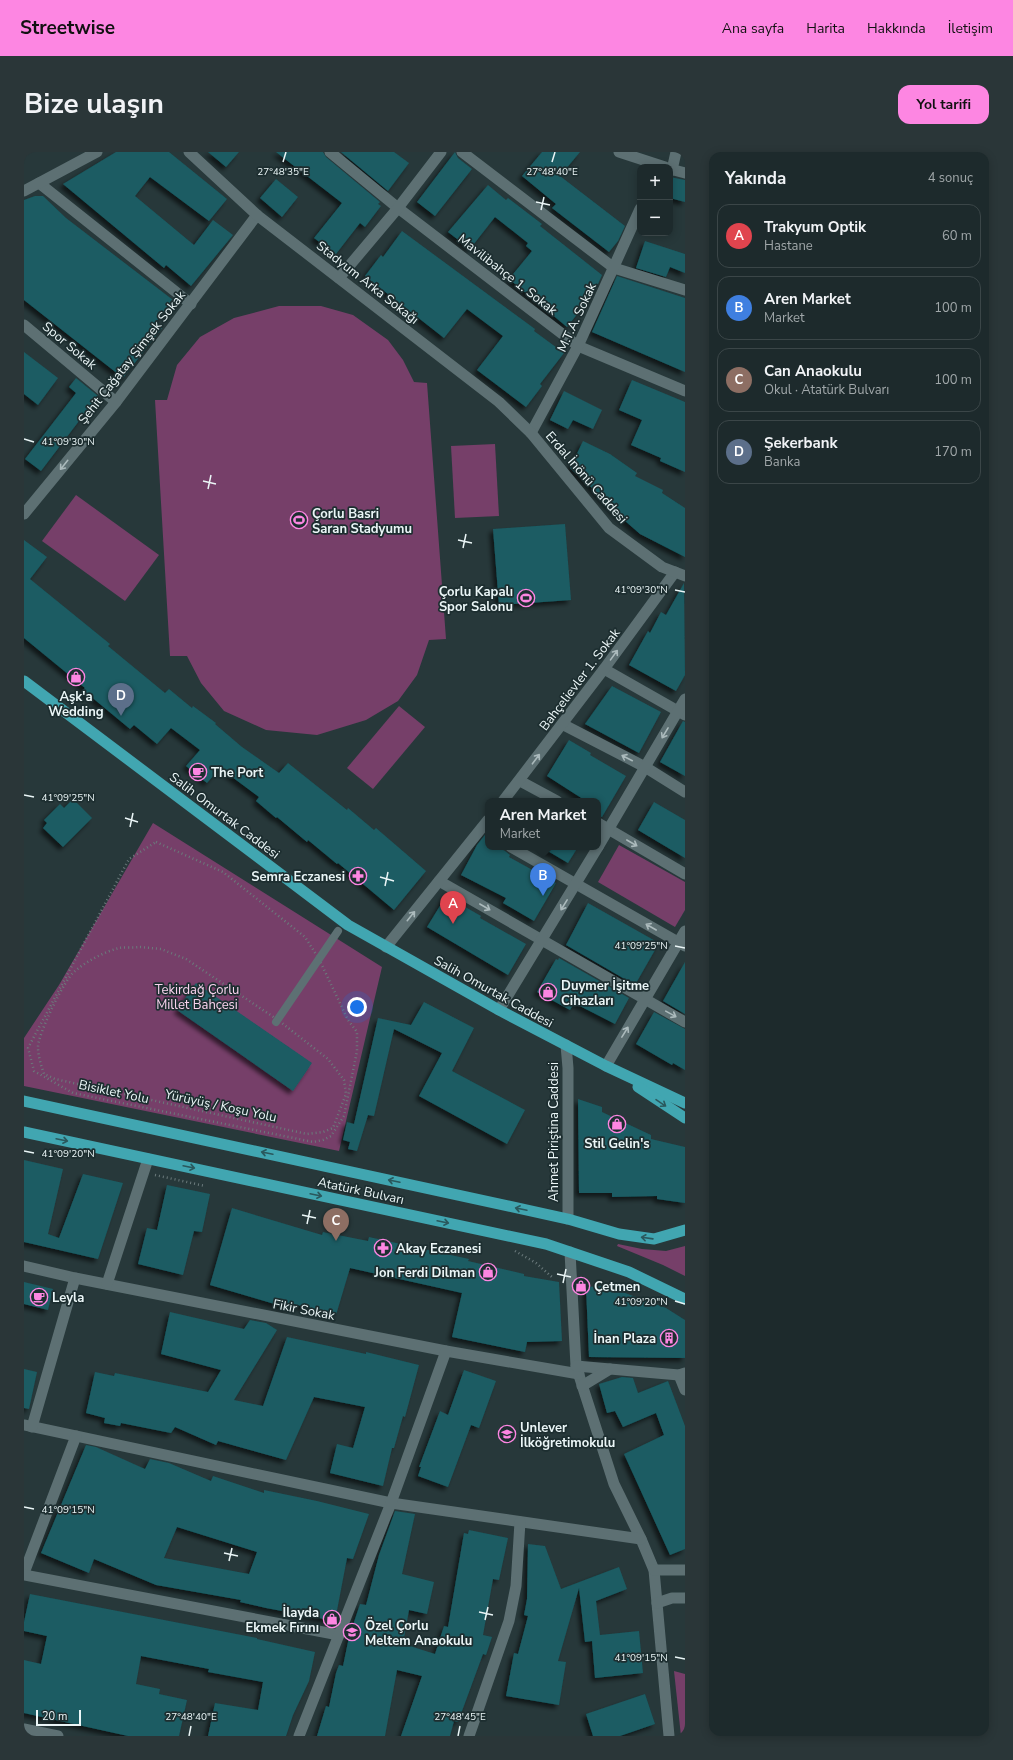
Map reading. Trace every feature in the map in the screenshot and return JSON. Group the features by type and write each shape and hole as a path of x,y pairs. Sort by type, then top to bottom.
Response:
{"main road":[{"name":"Salih Omurtak Caddesi","path":"24,681 343,921 386,947 499,1010 606,1066 685,1103"},
{"name":"Salih Omurtak Caddesi","path":"606,1066 685,1118"},
{"name":"Atatürk Bulvarı","path":"24,1101 568,1219 619,1234 654,1239 685,1230"},
{"name":"Atatürk Bulvarı","path":"24,1132 546,1244 629,1272 685,1299"}],"street":[{"path":"24,191 97,152"},
{"name":"Stadyum Arka Sokağı","path":"189,152 257,215 499,402 531,433"},
{"name":"Mavilibahçe 1. Sokak","path":"330,152 398,208 578,346 685,391"},
{"path":"339,278 398,208 442,152"},
{"path":"462,152 614,268 685,290"},
{"path":"619,152 654,164"},
{"path":"668,164 676,152"},
{"path":"673,170 685,173"},
{"path":"39,183 191,304"},
{"name":"Şehit Çağatay Şimşek Sokak","path":"24,514 116,402 257,215"},
{"name":"M.T.A. Sokak","path":"531,433 578,346 637,216"},
{"name":"Spor Sokak","path":"24,325 116,402"},
{"name":"Erdal İnönü Caddesi","path":"531,433 609,528 662,567 680,574"},
{"name":"Bahçelievler 1. Sokak","path":"506,798 604,669 680,574"},
{"path":"604,669 682,713"},
{"path":"601,842 645,767 682,713 685,699"},
{"path":"562,724 645,767 685,792"},
{"path":"520,781 551,798"},
{"path":"601,825 685,874"},
{"path":"386,947 439,881 484,832"},
{"path":"516,850 682,944"},
{"path":"499,1010 596,850"},
{"path":"439,881 685,1022"},
{"path":"606,1066 645,1000 682,944 685,931"},
{"name":"Ahmet Piriştina Caddesi","path":"566,1045 568,1068 568,1219"},
{"path":"107,1284 148,1159"},
{"path":"570,1252 578,1370 582,1386 614,1484 641,1539 654,1570 669,1736"},
{"name":"Fikir Sokak","path":"24,1266 75,1278 446,1351 578,1370 610,1369 682,1374"},
{"path":"75,1278 28,1426 391,1503 641,1539"},
{"path":"299,1736 391,1503 446,1351"},
{"path":"582,1386 610,1369"},
{"path":"682,1374 685,1390"},
{"path":"76,1436 24,1574 339,1635"},
{"path":"469,1736 509,1621 516,1586 520,1522"},
{"path":"654,1570 685,1570"},
{"path":"657,1603 672,1598 685,1598"},
{"path":"24,1729 58,1736"}],"lane":[{"path":"277,1021 338,931"}],"path":[{"name":"Bisiklet Yolu","path":"156,842 222,872 305,937 320,959 348,1020 357,1032 357,1051 344,1116 331,1136 323,1140 313,1142 73,1093 34,1071 28,1048 31,1042 129,859 156,842"},
{"name":"Yürüyüş / Koşu Yolu","path":"119,948 161,949 186,959 277,1021 328,1059 344,1080 346,1094 333,1128 322,1132 307,1134 55,1079 44,1074 40,1061 38,1046 42,1030 65,984 74,971 94,959 119,948"},
{"path":"144,1173 206,1186"},
{"path":"508,1250 516,1252 536,1263 552,1277"}],"green space":[{"name":"Çorlu Basri Saran Stadyumu","path":"279,306 321,306 353,315 388,340 403,360 414,382 427,383 446,639 429,640 417,675 398,701 366,720 317,735 266,730 224,711 201,683 187,656 170,656 155,400 167,400 177,365 200,337 234,318"},
{"path":"495,444 499,516 455,518 451,446"},
{"path":"76,495 159,555 125,601 42,541"},
{"path":"399,706 425,727 373,789 347,768"},
{"name":"Tekirdağ Çorlu Millet Bahçesi","path":"153,823 382,967 339,1151 24,1086 24,1038 59,985"},
{"path":"619,845 685,882 685,910 675,927 598,882"},
{"path":"618,1244 642,1249 666,1251 685,1246 685,1276 617,1246"},
{"path":"674,1671 685,1674 685,1736 681,1736"}],"building":[{"path":"116,152 169,152 227,199 209,221 150,177 135,196 194,245 213,220 233,235 191,286 166,265 164,268 63,184"},
{"path":"208,152 239,152 226,167"},
{"path":"276,152 323,152 326,157 380,202 378,204 381,206 365,227 360,223 336,254 314,238 342,203"},
{"path":"341,152 394,152 409,163 388,191"},
{"path":"455,152 458,158 472,169 435,216 417,202"},
{"path":"542,152 580,152 560,176 625,226 618,241 609,252 552,208 556,204 522,176"},
{"path":"673,178 685,180 685,202 673,199"},
{"path":"276,179 298,197 282,217 260,198"},
{"path":"488,185 506,200 508,198 542,224 540,226 602,275 594,293 567,327 509,279 532,251 526,246 528,243 495,217 470,249 448,232"},
{"path":"35,196 43,196 66,218 173,300 156,322 162,328 123,378 24,300 24,200"},
{"path":"402,231 535,329 534,331 564,353 540,384 542,386 526,407 477,370 503,336 467,309 444,338 365,276 381,255 383,257"},
{"path":"645,241 685,254 685,273 670,267 666,277 636,268"},
{"path":"617,276 685,298 685,372 592,332"},
{"path":"24,352 58,378 38,405 24,394"},
{"path":"76,378 98,396 41,471 25,459 76,393 69,387"},
{"path":"632,380 685,402 685,472 660,461 661,458 631,445 642,420 619,410"},
{"path":"564,391 602,410 593,429 573,420 568,429 550,420"},
{"path":"583,441 610,454 637,473 635,476 663,490 662,493 685,508 685,557 640,534 570,468"},
{"path":"565,524 571,600 499,605 493,529"},
{"path":"24,540 47,557 30,579 110,644 108,646 165,693 169,689 192,708 193,706 216,723 215,724 242,747 279,773 288,763 347,810 348,808 374,830 376,828 426,871 394,910 338,863 337,864 308,840 307,842 277,817 276,818 256,801 259,797 220,768 207,783 186,766 200,750 171,728 157,744 134,725 130,729 83,690 85,688 24,638"},
{"path":"684,583 685,675 676,691 629,665 648,631 650,633 661,612 666,615"},
{"path":"612,686 661,712 639,753 585,724"},
{"path":"683,721 685,722 685,776 660,762"},
{"path":"569,740 591,753 590,755 626,776 602,817 601,798 581,798 547,776"},
{"path":"73,799 92,818 63,847 43,828 47,823 44,820 60,804 64,808"},
{"path":"654,802 685,820 685,858 638,830"},
{"path":"485,835 485,850 503,850 510,855 509,857 556,883 534,921 503,903 506,898 461,875 477,845"},
{"path":"546,850 576,850 568,863"},
{"path":"446,896 481,916 480,918 526,944 508,975 427,927"},
{"path":"588,903 659,943 635,985 566,945"},
{"path":"559,958 629,998 615,1024 574,1003 570,1010 537,992 556,959 558,960"},
{"path":"685,962 685,1014 663,1001"},
{"path":"196,983 312,1063 293,1091 177,1010"},
{"path":"424,1002 474,1028 452,1071 525,1110 507,1144 419,1096 442,1053 394,1029 374,1116 368,1115 357,1151 348,1149 350,1142 343,1140 347,1122 354,1124 378,1018 411,1025"},
{"path":"654,1012 685,1029 685,1070 673,1063 672,1065 636,1044"},
{"path":"578,1099 602,1107 602,1112 651,1135 651,1139 685,1147 685,1203 657,1199 657,1196 612,1197 612,1193 579,1193"},
{"path":"24,1160 63,1169 48,1234 59,1238 83,1174 123,1183 98,1259 24,1242"},
{"path":"167,1185 210,1194 202,1232 194,1231 183,1275 138,1264 147,1228 157,1230"},
{"path":"232,1208 322,1235 323,1232 368,1241 369,1237 469,1259 468,1261 524,1274 524,1276 559,1282 562,1341 527,1342 525,1352 452,1337 462,1293 350,1268 336,1315 290,1303 288,1308 210,1285"},
{"path":"24,1282 53,1289 48,1310 24,1304"},
{"path":"606,1286 666,1308 685,1320 685,1358 589,1357 586,1287"},
{"path":"170,1312 244,1329 250,1320 266,1323 277,1330 234,1400 263,1406 287,1337 366,1354 366,1352 419,1365 405,1417 403,1416 394,1448 392,1448 383,1486 330,1473 337,1444 353,1448 365,1407 314,1397 286,1460 218,1441 216,1445 175,1427 171,1433 121,1423 120,1426 104,1423 105,1418 86,1413 95,1372 114,1376 115,1373 208,1392 221,1370 161,1354"},
{"path":"24,1369 37,1372 29,1409 24,1408"},
{"path":"464,1370 496,1381 479,1428 471,1425 448,1487 418,1476 421,1467 419,1467 440,1411 448,1415"},
{"path":"622,1377 633,1378 638,1393 668,1381 685,1426 685,1549 670,1555 624,1454 664,1435 656,1413 623,1427 615,1411 607,1413 599,1384"},
{"path":"86,1445 96,1447 145,1469 150,1459 169,1463 211,1481 213,1476 264,1493 264,1490 369,1514 353,1559 347,1558 335,1621 266,1608 240,1602 241,1600 156,1585 94,1559 89,1573 41,1553","holes":["177,1527 257,1552 249,1574 164,1558"]},
{"path":"395,1511 415,1514 402,1574 434,1582 427,1614 409,1610 404,1638 411,1639 410,1646 435,1654 444,1626 448,1627 464,1533 468,1534 469,1530 508,1538 499,1580 493,1579 483,1635 492,1637 486,1655 483,1654 458,1722 454,1721 450,1736 401,1736 422,1676 397,1670 385,1736 317,1736 326,1706 329,1707 336,1673 339,1665 343,1666 349,1637 360,1604 366,1605 379,1555"},
{"path":"528,1544 545,1546 561,1589 619,1567 627,1589 596,1601 600,1635 639,1631 643,1673 595,1678 592,1641 585,1642 579,1588 558,1661 566,1662 559,1705 506,1696 514,1653 518,1654 528,1616 524,1615 527,1599"},
{"path":"30,1594 257,1638 315,1652 309,1681 293,1715 286,1736 208,1736 215,1703 258,1710 263,1682 208,1672 209,1669 141,1656 136,1684 160,1689 159,1694 187,1700 179,1736 128,1736 24,1713 24,1660 41,1664 47,1636 24,1631 24,1622"},
{"path":"645,1694 655,1724 620,1736 593,1736 586,1714"}],"place":[{"name":"Çorlu Basri Saran Stadyumu","path":"299,520"},
{"name":"Çorlu Kapalı Spor Salonu","path":"526,598"},
{"name":"Aşk'a Wedding","path":"76,677"},
{"name":"Şekerbank","path":"121,716"},
{"name":"The Port","path":"198,772"},
{"name":"Semra Eczanesi","path":"358,876"},
{"name":"Aren Market","path":"543,896"},
{"name":"Trakyum Optik","path":"453,924"},
{"name":"Duymer İşitme Cihazları","path":"548,992"},
{"name":"Stil Gelin's","path":"617,1124"},
{"name":"Can Anaokulu","path":"336,1241"},
{"name":"Akay Eczanesi","path":"383,1248"},
{"name":"Jon Ferdi Dilman","path":"488,1272"},
{"name":"Çetmen","path":"581,1286"},
{"name":"Leyla","path":"39,1297"},
{"name":"İnan Plaza","path":"669,1338"},
{"name":"Unlever İlköğretimokulu","path":"507,1434"},
{"name":"İlayda Ekmek Fırını","path":"332,1619"},
{"name":"Özel Çorlu Meltem Anaokulu","path":"352,1632"}]}
